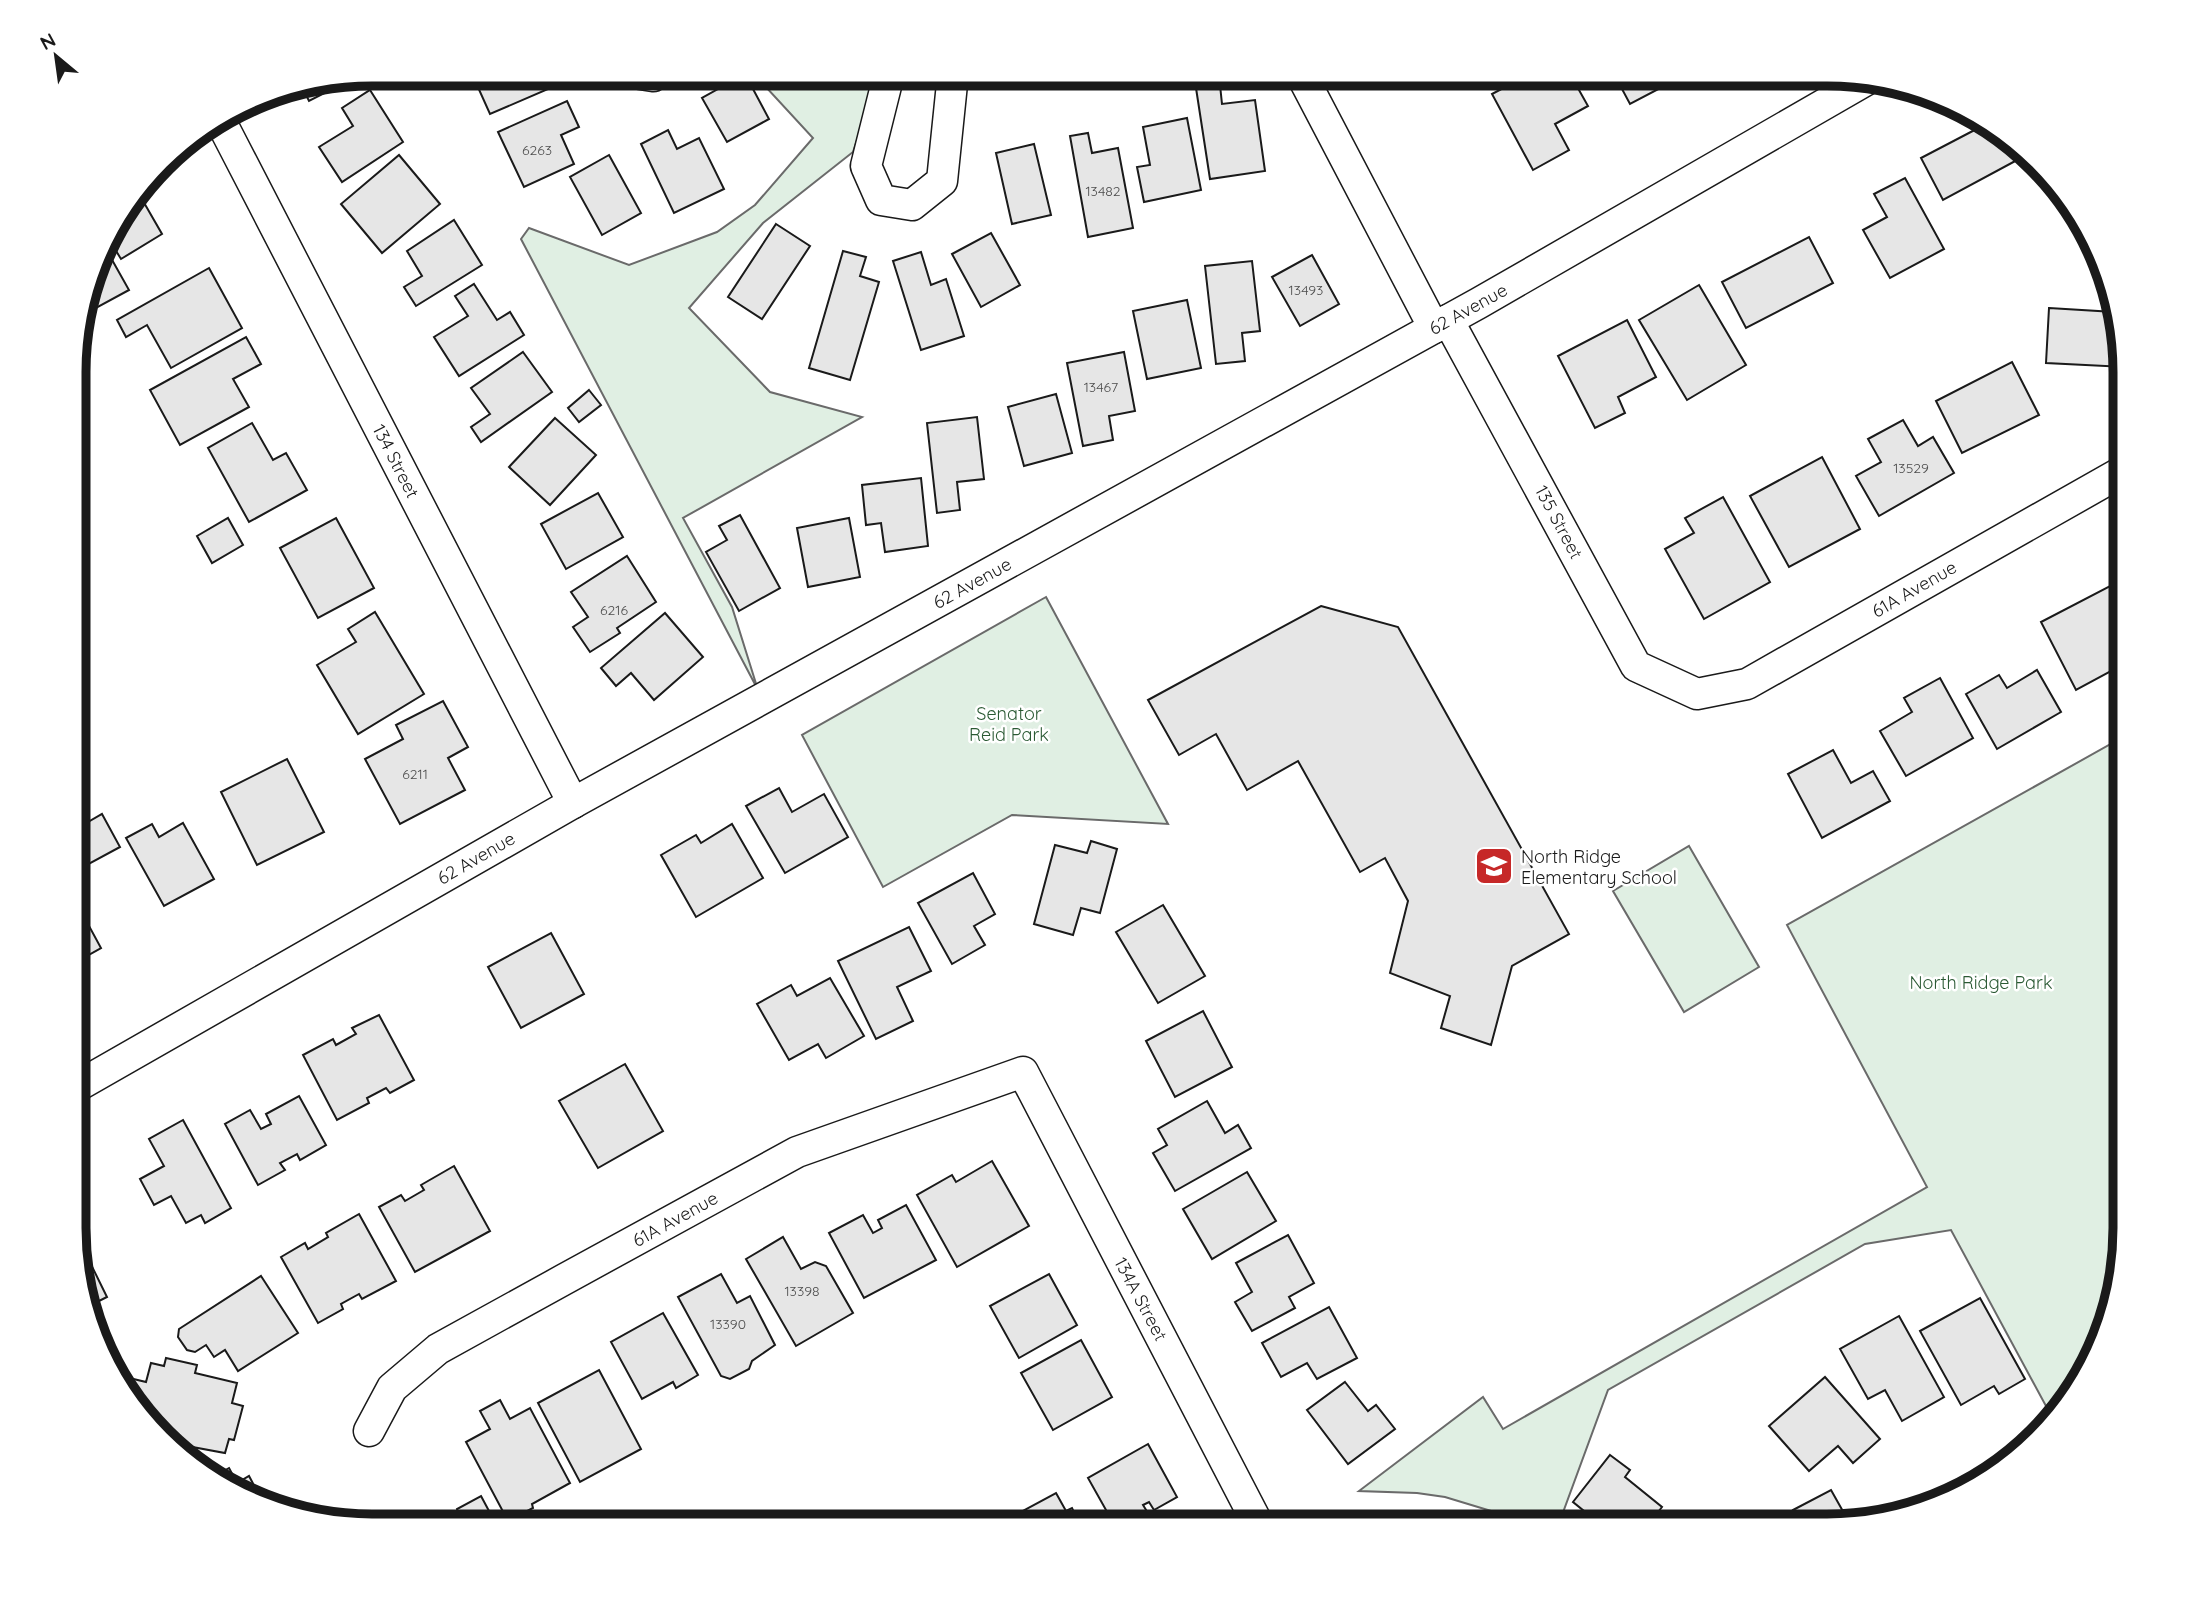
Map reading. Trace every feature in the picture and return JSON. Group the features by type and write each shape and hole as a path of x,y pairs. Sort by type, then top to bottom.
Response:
{"street":[{"path":"886,86 866,166 881,200 912,205 942,181 952,86"},
{"name":"135 Street","path":"1308,86 1636,666 1697,694"},
{"name":"62 Avenue","path":"86,1081 573,803 1441,324 1854,87"},
{"name":"134 Street","path":"224,127 573,803"},
{"name":"61A Avenue","path":"1697,694 1746,684 2113,477"},
{"name":"61A Avenue","path":"369,1431 392,1388 438,1349 517,1305 797,1152 1023,1072"},
{"name":"134A Street","path":"1023,1072 1253,1514"}],"green space":[{"path":"765,86 875,86 853,152 763,223 689,308 770,392 862,417 683,518 732,607 758,690 521,239 529,228 629,265 717,232 755,205 813,138"},
{"name":"Senator Reid Park","path":"1046,597 1168,824 1012,815 883,887 802,735"},
{"name":"North Ridge Park","path":"2113,743 2113,1247 2104,1302 2092,1338 2075,1371 2054,1402 2048,1410 1951,1230 1865,1244 1608,1390 1562,1514 1501,1514 1445,1497 1359,1491 1483,1397 1503,1429 1927,1187 1787,925"},
{"path":"1689,846 1759,967 1684,1012 1613,891"}],"building":[{"path":"477,86 555,86 490,114"},
{"path":"724,86 751,86 769,119 727,142 702,98"},
{"path":"1220,86 1222,104 1255,100 1265,171 1210,179 1196,88"},
{"path":"1507,86 1577,86 1588,106 1555,124 1569,150 1533,170 1492,94"},
{"path":"1620,86 1664,86 1630,104"},
{"path":"335,88 309,101 305,93"},
{"path":"370,90 403,142 342,182 319,147 353,126 342,108"},
{"path":"567,101 579,127 561,135 574,164 524,187 498,132"},
{"path":"1187,118 1201,190 1144,202 1137,167 1150,165 1143,127"},
{"path":"1977,129 2019,159 1943,200 1921,158"},
{"path":"668,130 677,149 699,138 724,189 674,213 641,144"},
{"path":"1088,133 1092,153 1118,148 1133,228 1088,237 1070,136"},
{"path":"1034,144 1051,215 1012,224 996,153"},
{"path":"399,155 440,204 382,253 341,204"},
{"path":"609,155 641,213 602,235 570,177"},
{"path":"1905,178 1944,249 1890,278 1863,230 1887,217 1874,194"},
{"path":"143,201 162,234 121,259 114,247"},
{"path":"454,220 482,265 416,306 404,287 422,276 407,251"},
{"path":"776,224 810,246 762,319 728,297"},
{"path":"991,233 1020,285 981,307 952,254"},
{"path":"1809,237 1833,283 1746,328 1722,282"},
{"path":"843,251 866,257 860,276 879,282 850,380 809,368"},
{"path":"921,252 931,285 946,279 964,336 921,350 893,261"},
{"path":"1312,255 1339,304 1300,326 1272,277"},
{"path":"111,258 129,290 96,308 95,298"},
{"path":"1252,261 1260,331 1242,333 1245,361 1216,364 1205,266"},
{"path":"209,268 242,328 171,368 147,325 126,337 117,320"},
{"path":"474,284 497,320 510,312 524,335 459,376 434,337 468,316 455,296"},
{"path":"1699,285 1746,365 1687,400 1639,320"},
{"path":"1187,300 1201,368 1147,379 1133,311"},
{"path":"2049,308 2107,312 2113,366 2046,363"},
{"path":"1627,320 1656,377 1618,397 1625,413 1595,428 1558,356"},
{"path":"246,337 261,364 233,379 249,407 180,445 150,390"},
{"path":"523,352 552,392 481,442 471,427 490,414 471,388"},
{"path":"1124,352 1135,411 1109,416 1113,440 1083,446 1067,363"},
{"path":"2012,362 2039,415 1962,453 1936,401"},
{"path":"589,390 601,405 579,422 568,408"},
{"path":"1056,394 1072,453 1024,466 1008,407"},
{"path":"977,417 984,479 957,482 960,510 937,513 927,423"},
{"path":"555,418 596,455 550,505 509,467"},
{"path":"1903,420 1918,446 1933,437 1954,473 1879,516 1856,476 1881,462 1868,439"},
{"path":"252,423 273,460 286,453 307,490 249,522 208,448"},
{"path":"1822,457 1860,529 1789,567 1750,496"},
{"path":"921,478 928,546 885,552 881,523 866,525 862,485"},
{"path":"598,493 623,537 566,569 541,524"},
{"path":"1723,497 1770,582 1704,619 1665,549 1694,533 1685,518"},
{"path":"740,515 780,588 739,611 706,552 727,540 719,526"},
{"path":"228,518 243,545 212,563 197,536"},
{"path":"336,518 374,588 318,618 280,548"},
{"path":"849,518 860,577 808,587 797,528"},
{"path":"627,556 656,602 617,628 620,633 590,652 573,627 588,617 571,592"},
{"path":"2112,585 2113,670 2076,690 2041,622"},
{"path":"1321,606 1398,627 1569,934 1512,966 1491,1045 1441,1028 1450,996 1390,973 1408,901 1385,858 1360,872 1298,761 1247,790 1216,734 1179,755 1148,700"},
{"path":"375,612 424,694 358,734 317,665 356,642 348,629"},
{"path":"665,613 703,657 654,700 631,673 616,686 601,668"},
{"path":"2037,670 2061,712 1997,749 1966,694 1999,675 2007,688"},
{"path":"1940,678 1973,738 1906,776 1880,731 1912,712 1904,698"},
{"path":"443,701 468,747 448,758 465,790 400,824 365,759 403,739 396,725"},
{"path":"1833,750 1851,783 1873,771 1890,801 1822,838 1788,774"},
{"path":"287,759 324,832 257,865 221,792"},
{"path":"779,788 792,812 824,794 848,837 785,873 746,806"},
{"path":"102,814 120,847 86,865 86,823"},
{"path":"183,823 214,879 164,906 126,838 152,824 159,837"},
{"path":"732,824 763,878 696,917 661,855 696,835 701,843"},
{"path":"1091,841 1117,849 1100,913 1081,908 1073,935 1034,924 1055,845 1087,853"},
{"path":"973,873 995,914 974,926 985,945 952,964 918,903"},
{"path":"1163,905 1205,976 1158,1003 1116,932"},
{"path":"86,920 101,948 86,956"},
{"path":"909,927 931,971 897,987 913,1021 876,1039 838,961"},
{"path":"551,933 584,994 521,1028 488,967"},
{"path":"830,978 864,1036 826,1058 818,1044 789,1060 757,1004 791,985 797,996"},
{"path":"1203,1011 1232,1067 1175,1097 1146,1041"},
{"path":"379,1015 414,1080 390,1093 386,1088 367,1098 369,1103 337,1120 303,1055 333,1039 336,1045 356,1034 352,1028"},
{"path":"625,1064 663,1131 598,1168 559,1101"},
{"path":"299,1096 326,1145 300,1160 297,1154 280,1163 285,1170 258,1185 225,1124 250,1110 261,1129 271,1124 266,1114"},
{"path":"1207,1101 1225,1133 1238,1125 1251,1148 1175,1191 1153,1153 1167,1145 1158,1129"},
{"path":"183,1120 231,1208 205,1223 201,1215 186,1223 171,1196 154,1205 140,1179 164,1166 149,1139"},
{"path":"992,1161 1029,1226 957,1267 917,1195 952,1175 956,1182"},
{"path":"454,1166 490,1231 415,1272 379,1207 401,1195 405,1201 424,1190 421,1185"},
{"path":"1247,1172 1276,1221 1212,1259 1183,1209"},
{"path":"906,1205 936,1260 864,1298 829,1233 863,1215 873,1233 882,1228 878,1220"},
{"path":"359,1214 396,1281 362,1299 359,1294 341,1304 343,1309 318,1323 281,1257 305,1243 308,1249 328,1237 326,1233"},
{"path":"1288,1235 1314,1283 1289,1297 1295,1308 1252,1331 1235,1302 1252,1292 1236,1263"},
{"path":"783,1237 801,1269 815,1262 826,1266 853,1313 796,1346 746,1259"},
{"path":"87,1256 107,1297 95,1303"},
{"path":"721,1274 737,1303 750,1296 775,1345 752,1361 749,1369 730,1379 721,1376 678,1297"},
{"path":"1049,1274 1077,1325 1019,1358 990,1306"},
{"path":"261,1276 298,1333 238,1371 225,1350 214,1357 206,1345 195,1352 187,1350 178,1337 179,1329"},
{"path":"1980,1298 2025,1379 1999,1394 1994,1386 1961,1405 1920,1331"},
{"path":"1329,1307 1357,1358 1317,1379 1307,1363 1281,1377 1262,1343"},
{"path":"663,1313 698,1375 676,1388 673,1382 642,1399 611,1342"},
{"path":"1899,1316 1944,1397 1902,1421 1885,1390 1868,1399 1840,1349"},
{"path":"1081,1340 1112,1397 1053,1430 1021,1373"},
{"path":"166,1358 197,1365 195,1373 237,1383 232,1403 243,1406 234,1440 229,1439 225,1453 187,1446 157,1417 128,1378 146,1382 151,1363 164,1366"},
{"path":"599,1370 641,1449 580,1482 538,1403"},
{"path":"1825,1377 1880,1439 1853,1463 1838,1446 1809,1471 1769,1426"},
{"path":"1345,1382 1368,1411 1376,1405 1395,1429 1348,1464 1307,1410"},
{"path":"500,1400 510,1419 530,1408 570,1483 532,1504 533,1508 521,1514 504,1514 466,1442 490,1429 480,1411"},
{"path":"1148,1444 1177,1497 1154,1510 1149,1502 1143,1505 1149,1514 1108,1514 1088,1478"},
{"path":"1610,1455 1630,1470 1625,1477 1662,1507 1656,1514 1582,1514 1584,1511 1573,1502"},
{"path":"229,1468 235,1479 229,1476 222,1472"},
{"path":"249,1476 257,1491 239,1482"},
{"path":"1831,1490 1844,1514 1795,1514 1793,1510"},
{"path":"1056,1493 1066,1511 1072,1508 1075,1514 1017,1514"},
{"path":"481,1496 491,1514 456,1514 457,1509"}],"place":[{"name":"North Ridge Elementary School","path":"1494,866"}]}
